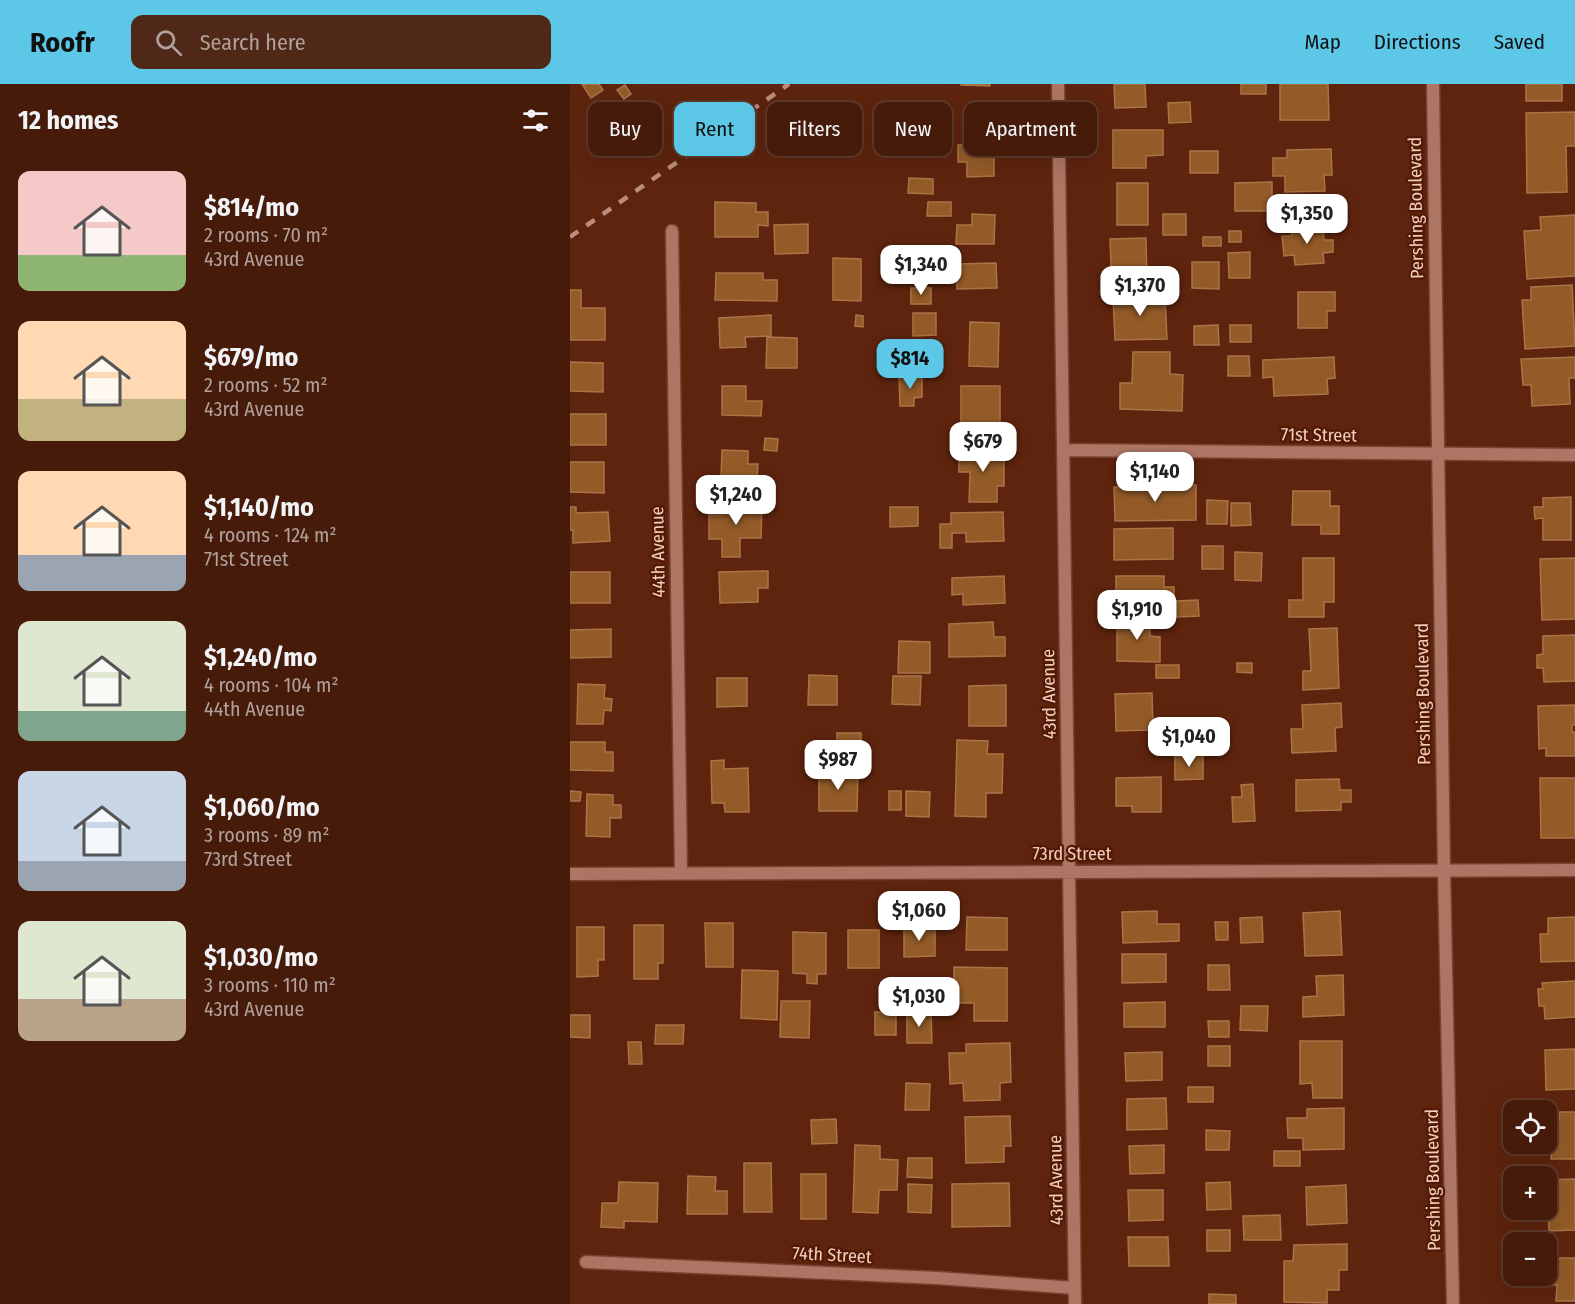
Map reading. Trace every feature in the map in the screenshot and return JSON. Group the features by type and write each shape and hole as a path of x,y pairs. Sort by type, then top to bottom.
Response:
{"street":[{"name":"43rd Avenue","path":"1058,84 1076,1304"},
{"name":"Pershing Boulevard","path":"1433,84 1444,870 1453,1304"},
{"name":"44th Avenue","path":"672,231 681,873"},
{"name":"71st Street","path":"1063,450 1575,454"},
{"name":"73rd Street","path":"570,874 1575,870"},
{"name":"74th Street","path":"586,1262 937,1278 1075,1288"}],"building":[{"path":"582,84 599,84 603,90 591,98"},
{"path":"990,84 990,86 961,85"},
{"path":"1114,84 1145,84 1146,107 1115,108"},
{"path":"1241,84 1266,84 1266,94 1241,94"},
{"path":"1280,84 1328,84 1329,120 1280,120"},
{"path":"1526,84 1562,84 1562,101 1526,101"},
{"path":"625,85 631,94 624,99 617,90"},
{"path":"1190,102 1191,122 1169,123 1168,103"},
{"path":"1575,112 1575,146 1566,146 1567,192 1527,193 1526,113"},
{"path":"1113,130 1163,130 1163,155 1146,156 1146,168 1113,168"},
{"path":"958,145 964,145 964,156 994,156 994,176 967,177 967,162 958,162"},
{"path":"1331,149 1332,175 1324,175 1325,191 1285,192 1285,176 1273,176 1273,158 1287,158 1287,150"},
{"path":"1190,151 1218,151 1218,173 1190,173"},
{"path":"909,178 933,179 933,194 908,193"},
{"path":"1272,182 1272,211 1235,211 1235,183"},
{"path":"1117,183 1148,183 1148,225 1117,225"},
{"path":"715,202 756,203 756,212 768,212 768,226 758,225 758,237 715,237"},
{"path":"928,202 951,202 951,216 927,216"},
{"path":"972,214 995,215 994,244 956,244 957,225 972,225"},
{"path":"1163,214 1186,214 1186,235 1163,235"},
{"path":"1575,215 1575,276 1527,279 1524,231 1541,230 1540,217"},
{"path":"808,224 808,253 775,254 774,225"},
{"path":"1323,226 1324,240 1333,240 1333,252 1323,253 1324,263 1295,265 1294,255 1284,256 1282,236 1292,236 1291,228"},
{"path":"1229,231 1241,231 1241,242 1229,242"},
{"path":"1203,237 1221,237 1221,246 1203,246"},
{"path":"1146,238 1147,286 1112,287 1110,239"},
{"path":"1250,252 1250,278 1229,278 1228,253"},
{"path":"833,258 861,259 861,301 833,300"},
{"path":"1192,262 1219,262 1219,289 1192,288"},
{"path":"996,263 997,288 957,289 956,264"},
{"path":"716,273 763,273 763,280 777,280 777,301 715,300"},
{"path":"1572,285 1575,346 1525,349 1522,300 1531,300 1531,287"},
{"path":"911,288 931,288 931,304 911,304"},
{"path":"570,290 581,290 581,308 605,308 605,340 570,340"},
{"path":"1298,292 1335,292 1335,311 1327,311 1327,328 1298,328"},
{"path":"1165,294 1167,339 1115,340 1113,296"},
{"path":"913,313 936,313 936,335 913,336"},
{"path":"771,315 771,336 745,337 746,347 720,348 719,318"},
{"path":"856,315 863,316 863,327 855,326"},
{"path":"970,322 999,323 998,367 969,366"},
{"path":"1218,325 1219,345 1194,345 1194,326"},
{"path":"1230,325 1251,325 1251,342 1230,342"},
{"path":"767,337 797,338 797,368 766,368"},
{"path":"1133,352 1170,352 1170,374 1183,375 1182,411 1120,409 1120,383 1132,383"},
{"path":"1228,356 1249,356 1250,376 1228,376"},
{"path":"1334,357 1335,378 1327,379 1328,394 1274,396 1273,377 1263,378 1263,360"},
{"path":"1575,357 1575,378 1569,378 1570,404 1532,406 1531,385 1523,385 1521,359"},
{"path":"570,362 603,363 603,392 570,391"},
{"path":"922,376 922,397 914,398 914,406 900,406 899,377"},
{"path":"722,386 746,386 746,401 762,401 761,416 722,415"},
{"path":"961,386 1000,386 1000,429 961,429"},
{"path":"570,414 606,414 606,445 570,445"},
{"path":"765,438 778,439 777,451 764,450"},
{"path":"959,449 1004,449 1004,486 997,486 997,502 969,502 970,472 959,472"},
{"path":"722,450 748,451 748,464 758,464 757,477 721,477"},
{"path":"570,462 604,462 604,493 570,492"},
{"path":"1196,485 1196,520 1115,521 1114,487"},
{"path":"1293,491 1330,491 1330,506 1339,506 1339,534 1321,534 1321,525 1292,525"},
{"path":"1571,497 1571,540 1543,540 1543,518 1535,519 1534,507 1543,507 1543,498"},
{"path":"1207,500 1228,501 1227,524 1207,524"},
{"path":"1231,503 1250,503 1251,525 1231,526"},
{"path":"722,504 762,504 761,538 740,538 740,557 722,557 722,539 709,539 709,515 722,515"},
{"path":"570,507 576,507 576,513 608,512 610,541 573,543 573,530 570,530"},
{"path":"890,507 918,507 918,526 890,527"},
{"path":"1003,512 1004,541 966,542 966,533 952,533 952,548 940,548 940,524 951,524 951,513"},
{"path":"1173,528 1173,559 1114,560 1114,529"},
{"path":"1202,546 1223,546 1223,569 1202,569"},
{"path":"1235,552 1262,553 1261,581 1235,580"},
{"path":"1303,558 1334,558 1334,602 1324,602 1324,617 1289,617 1289,600 1303,600"},
{"path":"1575,558 1575,619 1542,620 1540,559"},
{"path":"768,571 768,588 758,588 758,602 720,603 719,572"},
{"path":"570,572 610,572 610,603 570,603"},
{"path":"1004,576 1005,603 963,605 963,594 952,595 952,578"},
{"path":"1116,576 1164,576 1164,587 1174,587 1174,601 1163,601 1163,608 1116,608"},
{"path":"1198,600 1199,616 1176,617 1176,601"},
{"path":"1117,618 1150,619 1150,636 1160,637 1160,662 1117,661"},
{"path":"993,622 994,637 1005,637 1005,656 949,657 949,624"},
{"path":"1337,628 1339,688 1303,690 1303,671 1311,671 1309,629"},
{"path":"611,629 611,657 570,658 570,630"},
{"path":"1575,635 1575,681 1544,682 1543,668 1537,668 1537,655 1543,654 1543,636"},
{"path":"899,641 930,642 930,673 898,673"},
{"path":"1237,663 1252,663 1252,673 1237,672"},
{"path":"1156,665 1179,665 1179,678 1156,678"},
{"path":"809,675 837,676 837,705 808,705"},
{"path":"893,676 921,676 920,705 892,704"},
{"path":"717,678 747,678 747,706 717,707"},
{"path":"578,684 605,685 604,698 612,699 611,711 604,710 603,724 577,724"},
{"path":"1006,685 1006,726 969,726 969,686"},
{"path":"1152,693 1153,730 1116,731 1115,694"},
{"path":"1341,703 1342,727 1335,728 1336,751 1292,753 1291,729 1303,729 1302,705"},
{"path":"1575,705 1575,725 1572,725 1572,732 1575,732 1575,756 1546,756 1546,748 1539,749 1538,706"},
{"path":"1208,729 1208,745 1176,745 1176,730"},
{"path":"837,733 861,733 861,755 837,756"},
{"path":"957,740 988,741 987,754 1003,754 1002,793 986,793 986,817 955,816"},
{"path":"570,742 605,742 605,752 613,752 613,771 570,770"},
{"path":"1203,755 1203,779 1175,780 1175,756"},
{"path":"724,760 724,769 748,768 749,812 725,812 724,803 712,803 711,761"},
{"path":"819,770 858,771 857,811 819,811"},
{"path":"1161,777 1161,812 1132,812 1132,806 1116,806 1116,778"},
{"path":"1540,778 1575,778 1575,838 1541,838"},
{"path":"1339,779 1340,790 1351,790 1351,802 1341,802 1341,810 1296,811 1296,780"},
{"path":"1253,784 1255,821 1233,822 1232,797 1242,797 1241,785"},
{"path":"570,791 581,792 580,801 570,801"},
{"path":"889,791 901,791 901,810 889,810"},
{"path":"906,791 930,792 929,817 906,816"},
{"path":"587,794 613,795 613,805 621,805 621,818 610,818 610,837 586,836"},
{"path":"1157,911 1157,924 1179,924 1179,941 1123,943 1122,912"},
{"path":"1340,911 1342,955 1305,956 1303,913"},
{"path":"967,917 1007,918 1007,950 966,950"},
{"path":"1262,917 1263,942 1241,943 1240,918"},
{"path":"1575,917 1575,961 1541,962 1540,934 1548,934 1548,918"},
{"path":"1215,922 1228,922 1228,940 1216,940"},
{"path":"705,923 733,923 733,967 706,967"},
{"path":"634,925 663,925 663,963 658,963 658,979 634,979"},
{"path":"577,927 604,927 604,960 598,960 598,976 577,977"},
{"path":"904,927 935,927 935,956 904,957"},
{"path":"848,930 879,930 879,968 848,968"},
{"path":"793,932 826,933 826,974 817,974 817,984 807,983 807,974 793,973"},
{"path":"1122,954 1166,954 1166,982 1122,983"},
{"path":"1208,965 1229,965 1230,990 1208,990"},
{"path":"954,967 1007,968 1007,1021 974,1021 974,1003 954,1003"},
{"path":"742,970 778,971 777,1020 741,1018"},
{"path":"1343,975 1344,1015 1303,1017 1303,997 1317,996 1316,976"},
{"path":"1575,981 1575,1017 1545,1019 1544,1006 1539,1006 1538,989 1543,989 1542,983"},
{"path":"781,1001 810,1001 809,1038 780,1037"},
{"path":"1165,1002 1165,1027 1124,1027 1124,1003"},
{"path":"1241,1006 1268,1006 1267,1031 1240,1030"},
{"path":"875,1012 896,1012 896,1035 875,1035"},
{"path":"907,1013 931,1013 932,1043 907,1043"},
{"path":"570,1015 590,1015 590,1038 570,1037"},
{"path":"1208,1021 1229,1021 1229,1037 1209,1037"},
{"path":"656,1025 684,1025 683,1044 655,1044"},
{"path":"1300,1041 1342,1041 1342,1098 1313,1098 1312,1083 1300,1084"},
{"path":"628,1042 641,1042 642,1064 629,1064"},
{"path":"1010,1043 1011,1082 1000,1083 1000,1100 964,1101 963,1083 950,1084 949,1053 966,1053 966,1044"},
{"path":"1208,1046 1230,1046 1230,1066 1208,1066"},
{"path":"1575,1049 1575,1089 1546,1090 1545,1050"},
{"path":"1162,1052 1162,1080 1126,1081 1125,1053"},
{"path":"906,1083 930,1084 929,1110 905,1110"},
{"path":"1188,1087 1213,1087 1213,1102 1188,1102"},
{"path":"1166,1098 1167,1129 1127,1130 1127,1099"},
{"path":"1344,1108 1344,1149 1303,1150 1303,1138 1288,1138 1287,1118 1307,1118 1307,1109"},
{"path":"1559,1112 1575,1112 1575,1159 1551,1159 1551,1154 1557,1154 1557,1119 1559,1119"},
{"path":"1010,1116 1011,1146 1004,1146 1004,1162 966,1163 965,1117"},
{"path":"836,1119 837,1143 812,1144 811,1120"},
{"path":"1206,1130 1230,1131 1229,1150 1206,1150"},
{"path":"855,1145 880,1146 880,1159 898,1160 897,1190 879,1190 878,1213 853,1212"},
{"path":"1164,1145 1164,1173 1130,1174 1129,1146"},
{"path":"1274,1151 1300,1151 1300,1166 1274,1166"},
{"path":"908,1158 932,1158 932,1178 907,1177"},
{"path":"744,1163 771,1163 772,1212 744,1212"},
{"path":"801,1174 826,1174 826,1219 801,1219"},
{"path":"688,1176 716,1177 715,1191 727,1191 727,1214 687,1214"},
{"path":"1575,1179 1575,1230 1549,1231 1549,1220 1557,1220 1557,1180"},
{"path":"619,1182 658,1183 657,1222 624,1221 624,1228 601,1227 602,1203 618,1203"},
{"path":"1230,1182 1231,1209 1207,1210 1206,1183"},
{"path":"1009,1183 1010,1226 952,1227 952,1184"},
{"path":"908,1184 932,1185 931,1213 908,1212"},
{"path":"1346,1185 1347,1223 1307,1225 1306,1187"},
{"path":"1128,1190 1163,1190 1163,1220 1129,1221"},
{"path":"1280,1215 1281,1240 1244,1240 1243,1216"},
{"path":"1207,1230 1230,1230 1230,1251 1207,1251"},
{"path":"1128,1237 1168,1237 1169,1266 1129,1266"},
{"path":"1347,1244 1347,1270 1339,1270 1339,1290 1327,1290 1327,1303 1284,1302 1284,1261 1293,1261 1294,1245"},
{"path":"1557,1258 1575,1258 1575,1301 1556,1301"},
{"path":"1209,1294 1236,1295 1236,1304 1209,1304"}],"railway":[{"path":"570,237 789,84"}]}
